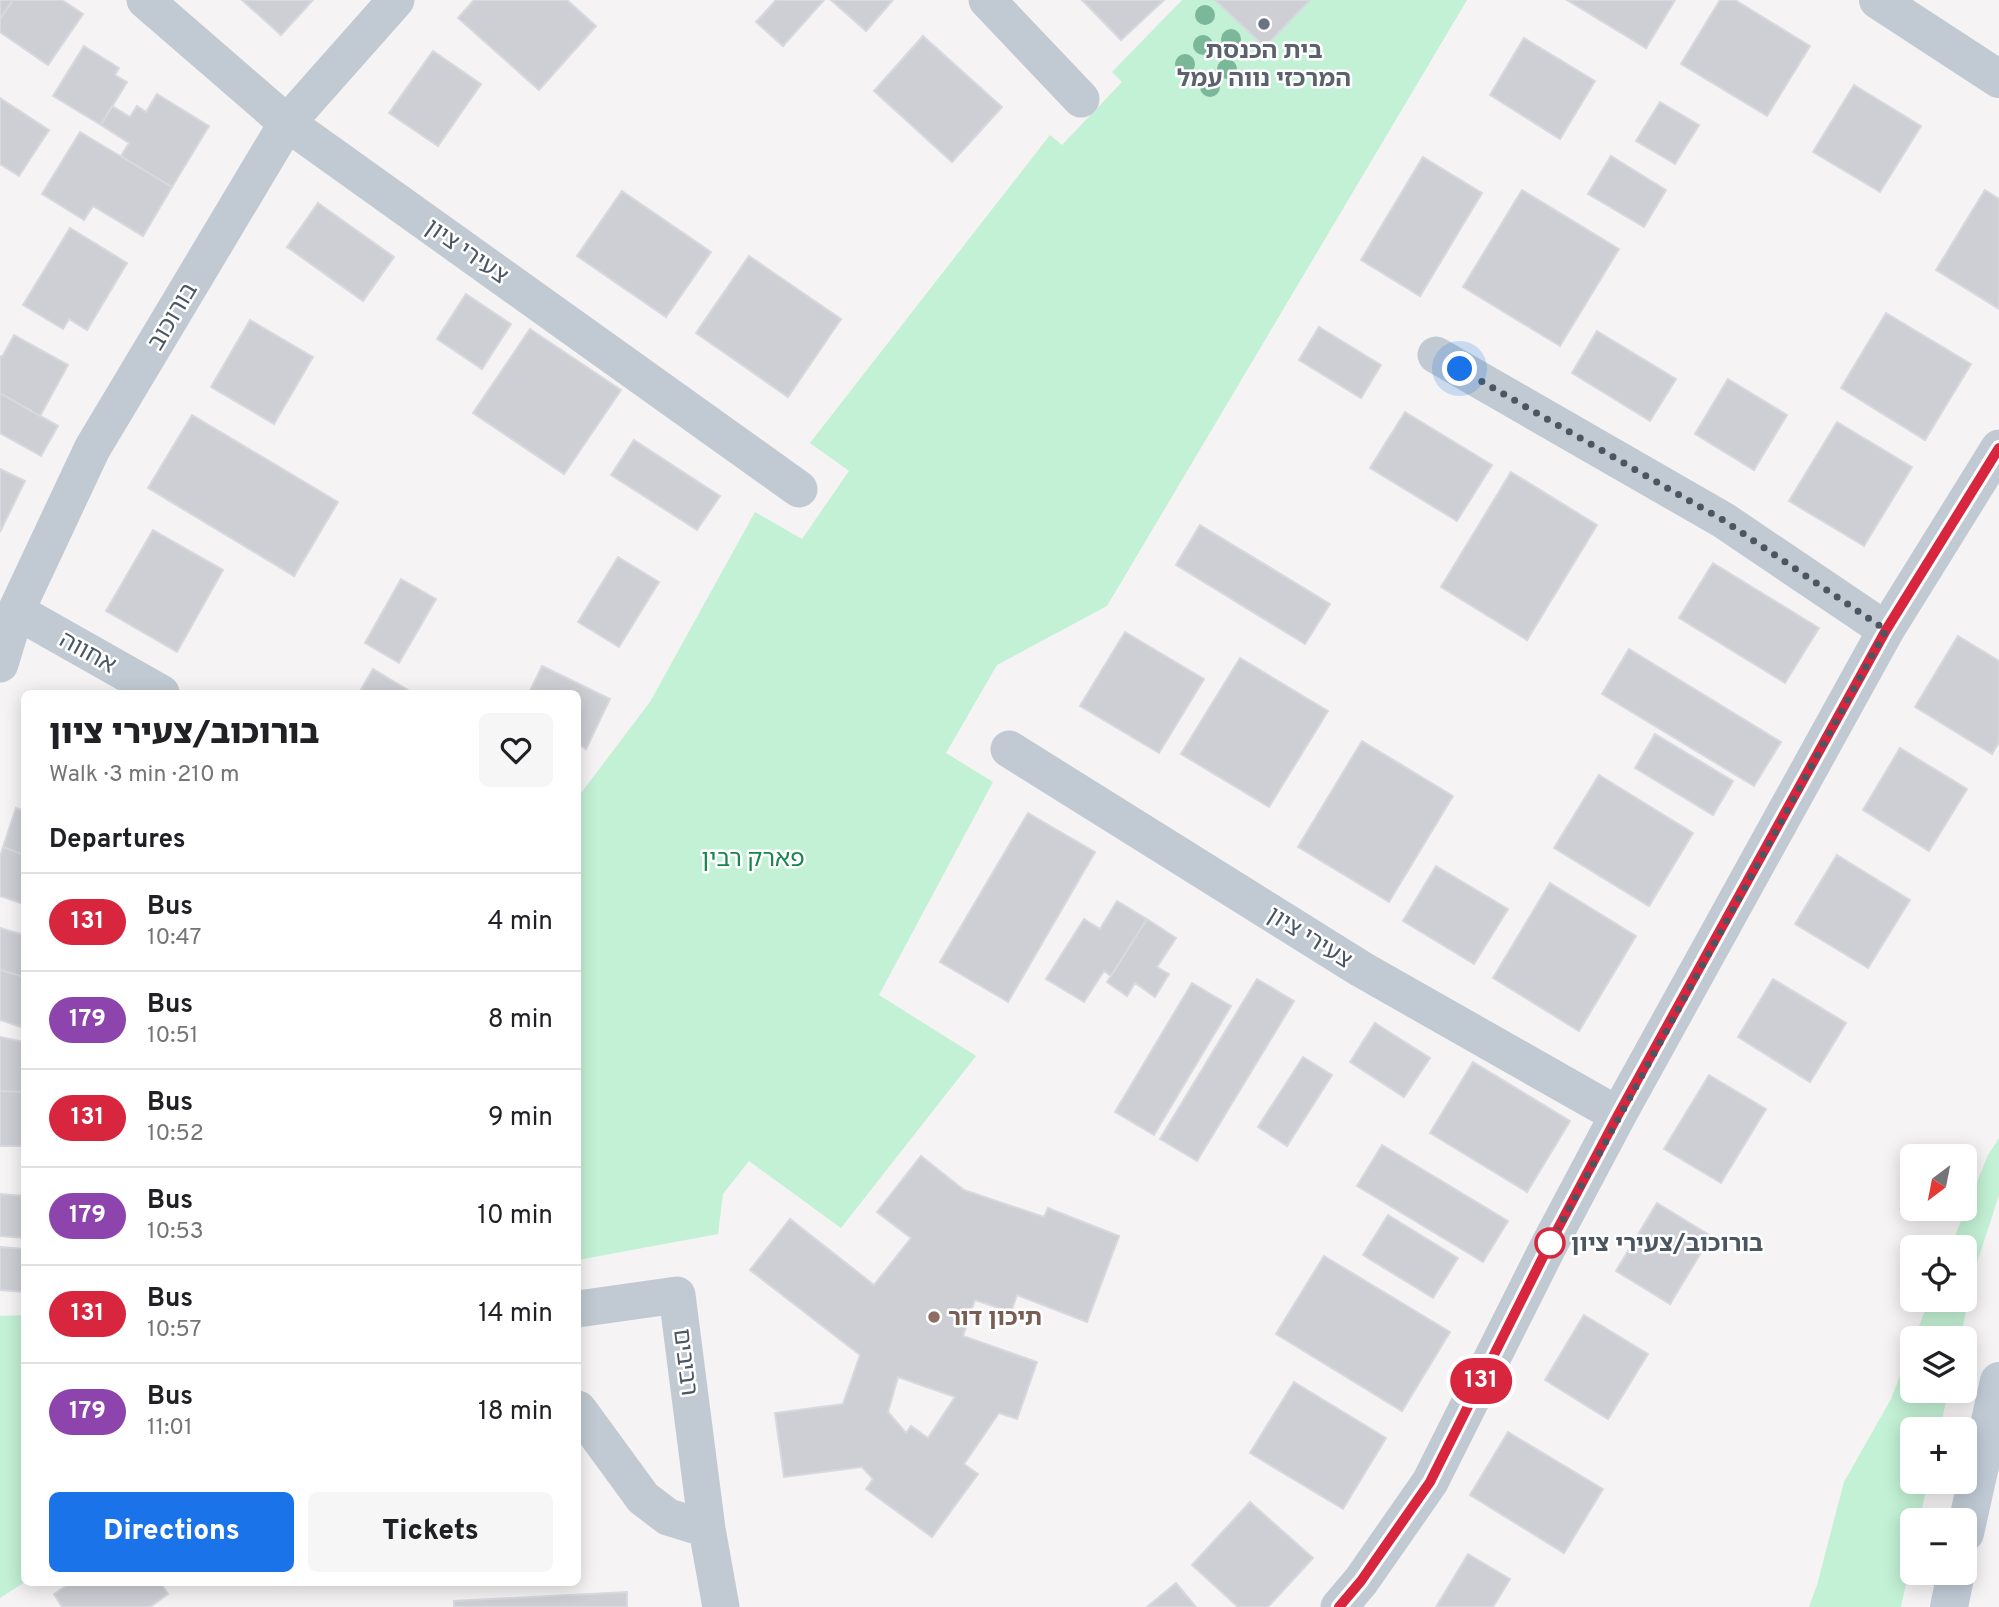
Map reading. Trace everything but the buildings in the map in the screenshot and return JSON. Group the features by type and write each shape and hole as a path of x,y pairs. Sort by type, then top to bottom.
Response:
{"main road":[{"path":"1971,1508 1999,1381"},
{"path":"1949,1607 1954,1585"}],"street":[{"name":"צעירי ציון","path":"145,0 287,123 799,489"},
{"name":"בורוכוב","path":"0,664 16,611 92,449 287,123 396,0"},
{"path":"988,0 1081,99"},
{"path":"1878,0 1999,79"},
{"path":"1436,355 1723,520 1886,630"},
{"path":"1339,1607 1361,1581 1430,1482 1548,1247 1618,1115 1886,630 1999,448"},
{"name":"אחווה","path":"16,611 156,690"},
{"name":"צעירי ציון","path":"1009,749 1361,969 1618,1115"},
{"name":"רביבים","path":"581,1309 677,1295 707,1529 721,1607"},
{"path":"581,1413 643,1499 668,1517 707,1529"}],"green space":[{"name":"פארק רבין","path":"1182,0 1467,0 1107,606 997,665 946,753 993,782 879,995 976,1056 841,1228 749,1161 723,1194 718,1234 581,1259 581,793 650,702 755,512 802,539 849,471 810,443 1050,135 1062,145 1122,82 1112,72"},
{"path":"1999,1138 1999,1195 1977,1263 1977,1235 1955,1235 1961,1222 1978,1222 1978,1179 1988,1155"},
{"path":"1924,1312 1966,1312 1963,1326 1919,1326"},
{"path":"21,1315 21,1585 0,1598 0,1316"},
{"path":"1900,1376 1900,1403 1946,1403 1943,1417 1900,1417 1900,1494 1925,1494 1922,1508 1900,1508 1900,1585 1906,1585 1901,1607 1809,1607 1844,1482 1891,1399"}],"bus line":[{"name":"131","path":"1339,1607 1361,1581 1430,1482 1548,1247 1618,1115 1886,630 1999,448"}],"place":[{"name":"בית הכנסת המרכזי נווה עמל","path":"1264,24"},
{"name":"בורוכוב/צעירי ציון","path":"1550,1243"},
{"name":"תיכון דור","path":"934,1317"}],"route":[{"path":"1460,369 1723,520 1886,630 1548,1247 1550,1243"}]}
